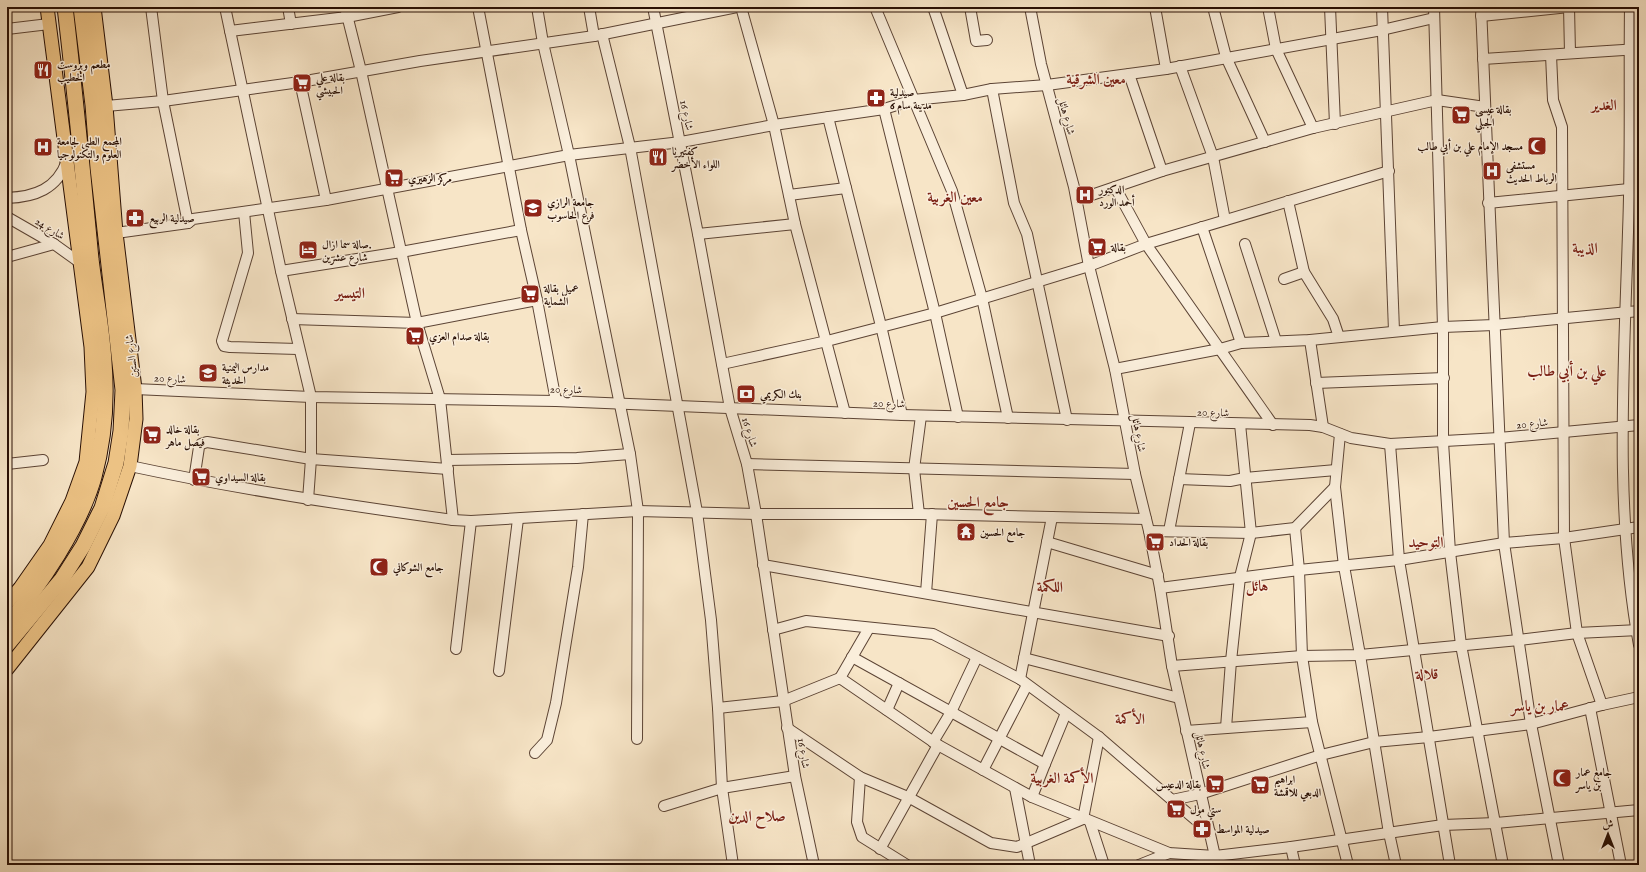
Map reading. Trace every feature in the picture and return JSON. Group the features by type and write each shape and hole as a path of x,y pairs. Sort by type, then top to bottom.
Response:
{"highway":[{"path":"7,624 31,596 67,539 94,479 101,447 105,391 104,360 86,261 78,114 65,7"},
{"name":"شارع الستين","path":"7,645 36,619 83,546 102,508 116,463 121,431 124,390 120,305 98,168 94,105 81,7"}],"main road":[{"path":"7,603 20,588 50,545 72,501 86,462 93,392 86,261 67,161 48,7"},
{"name":"شارع الستين","path":"7,669 36,619 88,567 113,516 130,466 136,419 135,389 120,305 106,106 94,7"}],"street":[{"path":"152,7 164,101 188,223"},
{"path":"225,7 298,349 311,397 311,459 308,500"},
{"path":"288,7 290,24"},
{"path":"230,31 290,24 346,12 398,7"},
{"path":"478,7 508,166 537,300 556,401"},
{"path":"537,7 543,43 570,155 618,404 630,454 638,511 636,739"},
{"path":"589,7 630,147 697,512 711,620 718,708 722,788 733,865"},
{"name":"شارع 16","path":"653,7 698,234 730,408 747,464 756,514 795,776 814,865"},
{"path":"106,106 164,101 300,82 360,71 598,35 737,7"},
{"path":"741,7 774,125 795,224 845,413"},
{"path":"875,7 952,191 982,298 1008,418"},
{"path":"933,7 963,95"},
{"path":"970,7 976,41 987,40"},
{"name":"شارع هائل","path":"1030,7 1047,85 1077,200 1089,266 1115,369 1135,474 1158,575 1169,636 1172,666 1216,860"},
{"path":"1155,7 1166,69"},
{"path":"1213,7 1226,57 1265,142"},
{"path":"1268,7 1276,49 1313,128"},
{"path":"1330,7 1336,124"},
{"path":"1382,7 1394,332"},
{"path":"1434,7 1444,327 1443,442 1450,552 1461,645 1503,865"},
{"path":"1559,865 1531,724 1504,544 1488,203 1481,11 1569,7 1570,53"},
{"path":"1630,7 1634,49 1634,188 1625,312 1622,427 1624,529 1639,645"},
{"path":"346,12 417,324 440,399 453,520"},
{"path":"116,233 188,223 193,219 268,209 386,190 570,155 680,142 774,125 884,109 913,100 963,95 992,89 1047,85 1166,69 1382,30 1434,18"},
{"path":"7,29 49,24"},
{"path":"1483,59 1634,49"},
{"path":"1551,55 1553,100 1562,127 1564,538 1577,633 1602,705"},
{"path":"1180,66 1213,158 1225,220"},
{"path":"1128,74 1162,171"},
{"path":"300,82 326,200"},
{"path":"992,89 1014,203 1027,234 1067,420"},
{"path":"1077,200 1162,171 1213,158 1313,128 1437,100 1485,107"},
{"path":"884,109 935,312 958,417"},
{"path":"828,117 882,326 902,416"},
{"path":"7,198 37,194 46,189 63,173 67,161"},
{"path":"722,364 827,341 935,312 1089,266 1146,244 1389,171"},
{"path":"1115,187 1146,244 1273,425"},
{"path":"789,195 846,188"},
{"path":"1488,203 1563,194 1634,188"},
{"path":"1288,201 1304,272 1333,319 1339,337"},
{"path":"244,212 248,253 222,341 224,346 230,347 298,349"},
{"name":"شارع 24","path":"7,217 86,261"},
{"path":"698,234 795,224"},
{"path":"1202,227 1241,343"},
{"path":"281,271 401,252 521,230"},
{"path":"7,257 54,244"},
{"path":"1245,244 1276,341"},
{"path":"1284,279 1304,272"},
{"path":"292,319 417,324 537,300"},
{"path":"1115,369 1220,349 1241,343 1310,340 1444,327 1494,325 1564,319 1639,311"},
{"path":"1310,340 1323,427"},
{"path":"1316,383 1444,378"},
{"name":"شارع 20","path":"135,389 311,397 556,401 902,416 1323,427 1340,434 1369,442 1390,444 1499,438 1639,425"},
{"path":"919,514 914,469 921,416"},
{"path":"1169,531 1190,423"},
{"path":"1226,728 1231,661 1240,577 1251,533 1240,424"},
{"path":"1340,434 1335,488 1344,566 1389,833 1396,865"},
{"path":"194,480 199,447 201,444 207,442 311,459 447,465 630,454"},
{"path":"1390,444 1399,560 1450,865"},
{"path":"7,464 43,460"},
{"path":"747,464 1135,474"},
{"path":"130,466 194,480 308,500 453,520 471,521 638,511 756,514 932,514 1146,519"},
{"path":"1179,479 1230,480 1336,470"},
{"path":"1149,531 1251,533 1295,528 1335,488"},
{"path":"535,753 547,740 556,703 578,567 583,514"},
{"path":"926,593 932,514"},
{"path":"983,770 1000,739 1024,682 1024,658 1052,517"},
{"path":"499,671 518,519"},
{"path":"456,649 471,521"},
{"path":"1160,588 1299,570 1399,560 1504,544 1564,538 1639,527"},
{"path":"1295,528 1299,570 1302,656 1312,722 1348,865"},
{"path":"1047,542 1158,575"},
{"path":"763,565 1169,636"},
{"path":"773,630 806,621 933,634 1024,682 1099,737 1210,832"},
{"path":"718,708 783,701 840,678 869,628"},
{"path":"1172,666 1302,656 1360,655 1577,633 1638,630"},
{"path":"852,657 1045,764"},
{"path":"880,849 936,744 977,657"},
{"path":"1024,658 1179,698"},
{"path":"840,678 936,744 1015,788 1087,821 1169,853 1216,860 1291,847 1443,826 1550,819 1639,810"},
{"path":"887,710 899,683"},
{"path":"1172,800 1200,794 1321,756 1374,742 1429,737 1531,724 1602,705 1639,697"},
{"path":"1590,708 1612,812 1621,865"},
{"path":"1032,797 1066,713"},
{"path":"1186,731 1312,722"},
{"path":"788,728 860,777 908,797 991,843 1017,847 1087,821"},
{"path":"1099,737 1087,821 1104,865"},
{"path":"664,806 722,788 795,776"},
{"path":"860,777 857,822 862,837 902,864"},
{"path":"1015,788 1030,865"},
{"path":"1291,847 1295,865"},
{"path":"1139,865 1169,853"}],"place":[{"name":"مطعم وبروست الخطيب","path":"43,70"},
{"name":"بقالة علي الحبيشي","path":"302,83"},
{"name":"صيدلية مدينة سام 6","path":"876,98"},
{"name":"بقالة عيسى الجبلي","path":"1461,115"},
{"name":"مسجد الإمام علي بن أبي طالب","path":"1537,146"},
{"name":"المجمع الطبي لجامعة العلوم والتكنولوجيا","path":"43,147"},
{"name":"كفتيريا اللواء الأخضر","path":"658,157"},
{"name":"مستشفى الرباط الحديث","path":"1492,171"},
{"name":"مركز الزهيري","path":"394,178"},
{"name":"الدكتور أحمد الورد","path":"1085,195"},
{"name":"جامعة الرازي فرع الحاسوب","path":"533,208"},
{"name":"صيدلية الربيع","path":"135,218"},
{"name":"بقالة","path":"1097,247"},
{"name":"صالة سما ازال. شارع عشرين","path":"308,250"},
{"name":"عميل بقالة الشماية","path":"530,294"},
{"name":"بقالة صدام العزي","path":"415,336"},
{"name":"مدارس اليمنية الحديثة","path":"208,373"},
{"name":"بنك الكريمي","path":"746,394"},
{"name":"بقالة خالد فيصل ماهر","path":"152,435"},
{"name":"بقالة السيداوي","path":"201,477"},
{"name":"جامع الحسين","path":"966,532"},
{"name":"بقالة الحداد","path":"1155,542"},
{"name":"جامع الشوكاني","path":"379,567"},
{"name":"جامع عمار بن ياسر","path":"1562,778"},
{"name":"بقالة الدعيس","path":"1215,784"},
{"name":"ابراهيم الدبعي للاقمشة","path":"1260,785"},
{"name":"ستي مول","path":"1176,809"},
{"name":"صيدلية المواسط","path":"1202,829"}],"district":[{"name":"معين الشرقية","path":"1096,79"},
{"name":"الغدير","path":"1604,105"},
{"name":"معين الغربية","path":"955,197"},
{"name":"الذيبة","path":"1585,248"},
{"name":"التيسير","path":"350,293"},
{"name":"علي بن أبي طالب","path":"1567,371"},
{"name":"جامع الحسين","path":"978,502"},
{"name":"التوحيد","path":"1426,542"},
{"name":"هائل","path":"1257,586"},
{"name":"اللكمة","path":"1050,587"},
{"name":"قلالة","path":"1427,674"},
{"name":"عمار بن ياسر","path":"1540,706"},
{"name":"الأكمة","path":"1130,719"},
{"name":"الأكمة الغربية","path":"1062,778"},
{"name":"صلاح الدين","path":"757,816"}]}
